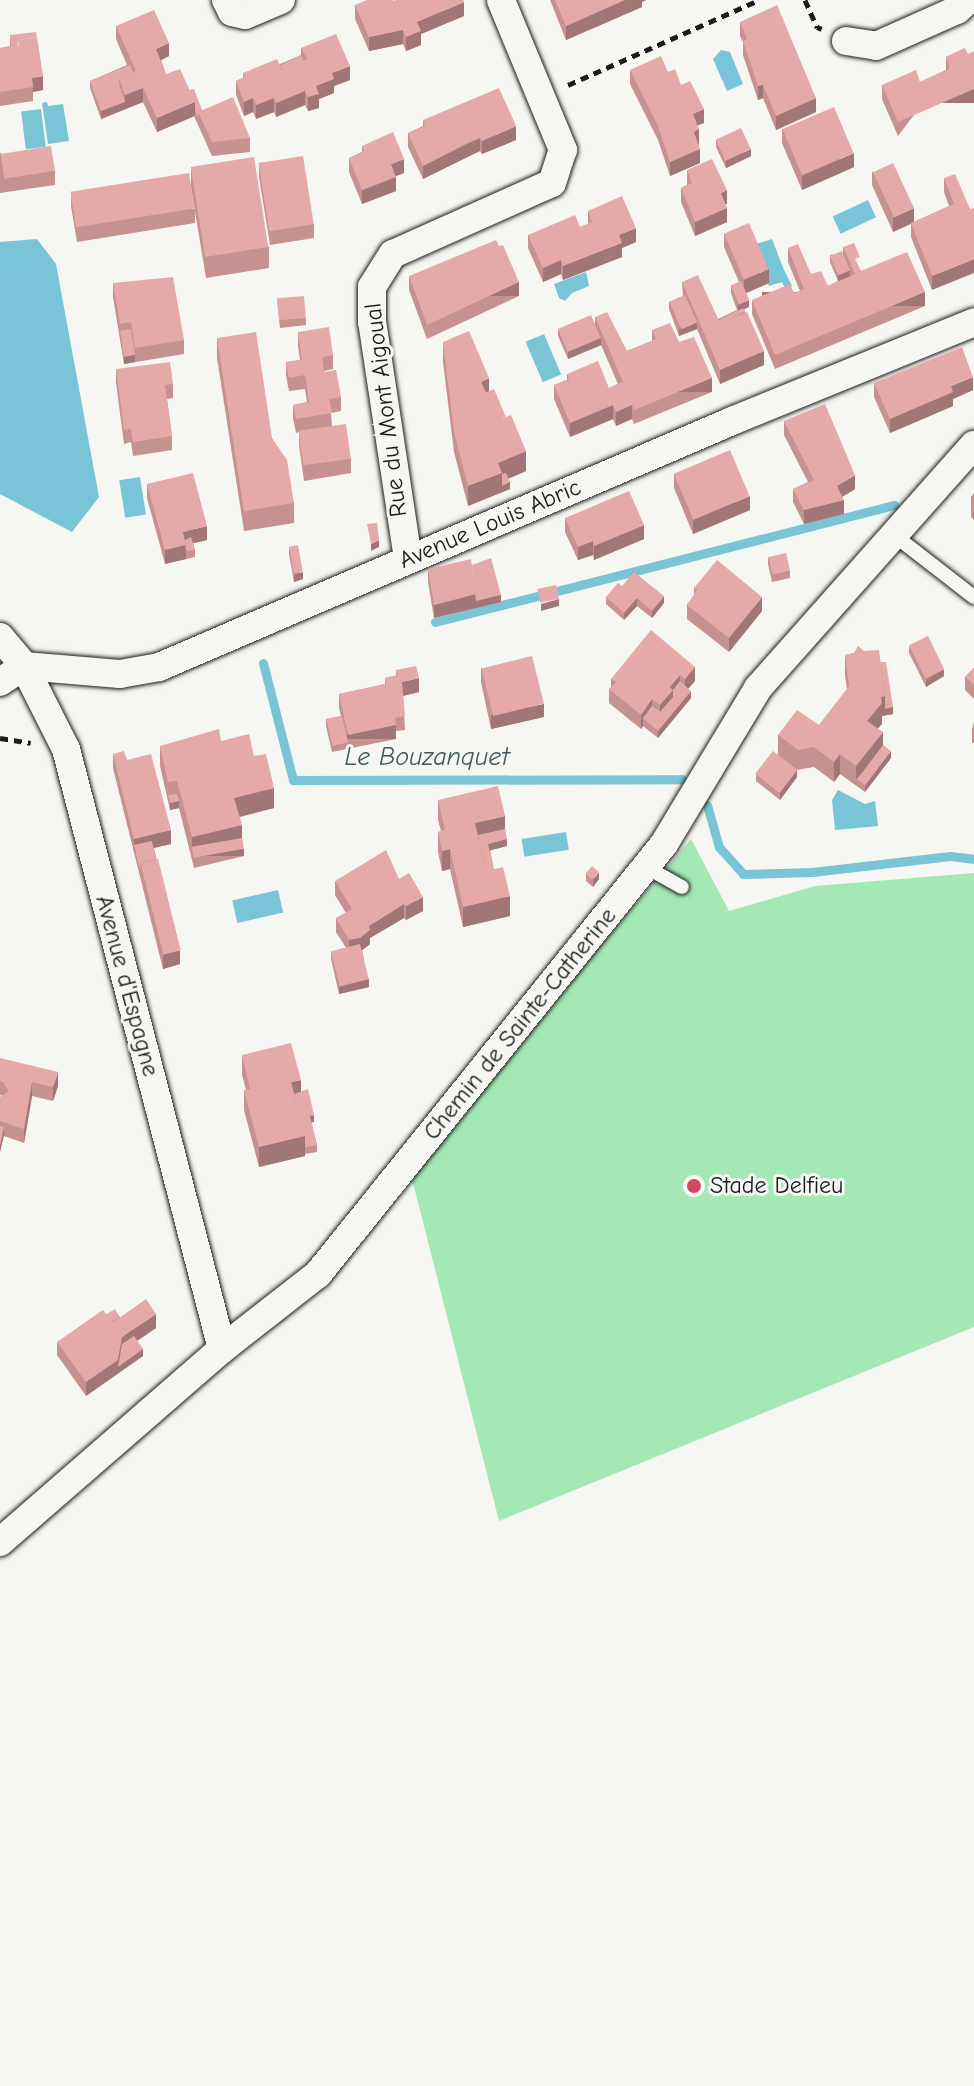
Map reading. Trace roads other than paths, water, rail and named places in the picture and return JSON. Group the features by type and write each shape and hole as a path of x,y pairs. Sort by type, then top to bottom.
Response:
{"street":[{"path":"226,0 232,12 245,15 281,0"},
{"name":"Rue du Mont Aigoual","path":"408,559 372,322 372,287 393,254 552,183 563,150 501,0"},
{"path":"846,41 876,46 957,10 968,0"},
{"name":"Avenue Louis Abric","path":"24,666 120,674 159,667 974,322"},
{"name":"Chemin de Sainte-Catherine","path":"0,1542 222,1349 318,1274 664,844 758,688 974,445"},
{"name":"Avenue d'Espagne","path":"0,637 24,666 66,749 222,1349"},
{"path":"0,682 24,666"}],"lane":[{"path":"894,535 974,597"},
{"path":"646,867 682,887"}],"water":[{"path":"721,50 730,52 743,84 727,91 713,59"},
{"path":"47,102 48,106 63,104 69,141 48,144 42,103"},
{"path":"41,109 46,147 26,149 21,111"},
{"path":"868,200 876,217 841,234 833,216"},
{"path":"37,239 56,264 99,497 72,532 0,494 0,242"},
{"path":"772,239 792,286 785,288 782,282 769,286 753,245"},
{"path":"586,272 589,286 572,293 565,301 559,298 554,284"},
{"path":"544,334 561,375 543,382 526,342"},
{"path":"140,477 146,515 125,518 119,480"},
{"path":"838,790 865,804 875,801 878,826 835,830 832,800"},
{"path":"566,832 569,850 524,857 522,839"},
{"path":"278,890 283,912 237,923 232,901"}],"waterway":[{"path":"435,622 894,505"},
{"name":"Le Bouzanquet","path":"263,663 293,780 682,779"},
{"name":"Le Bouzanquet","path":"707,805 719,847 743,874 812,872 950,856 974,859"}],"place":[{"name":"Stade Delfieu","path":"694,1186"}]}
